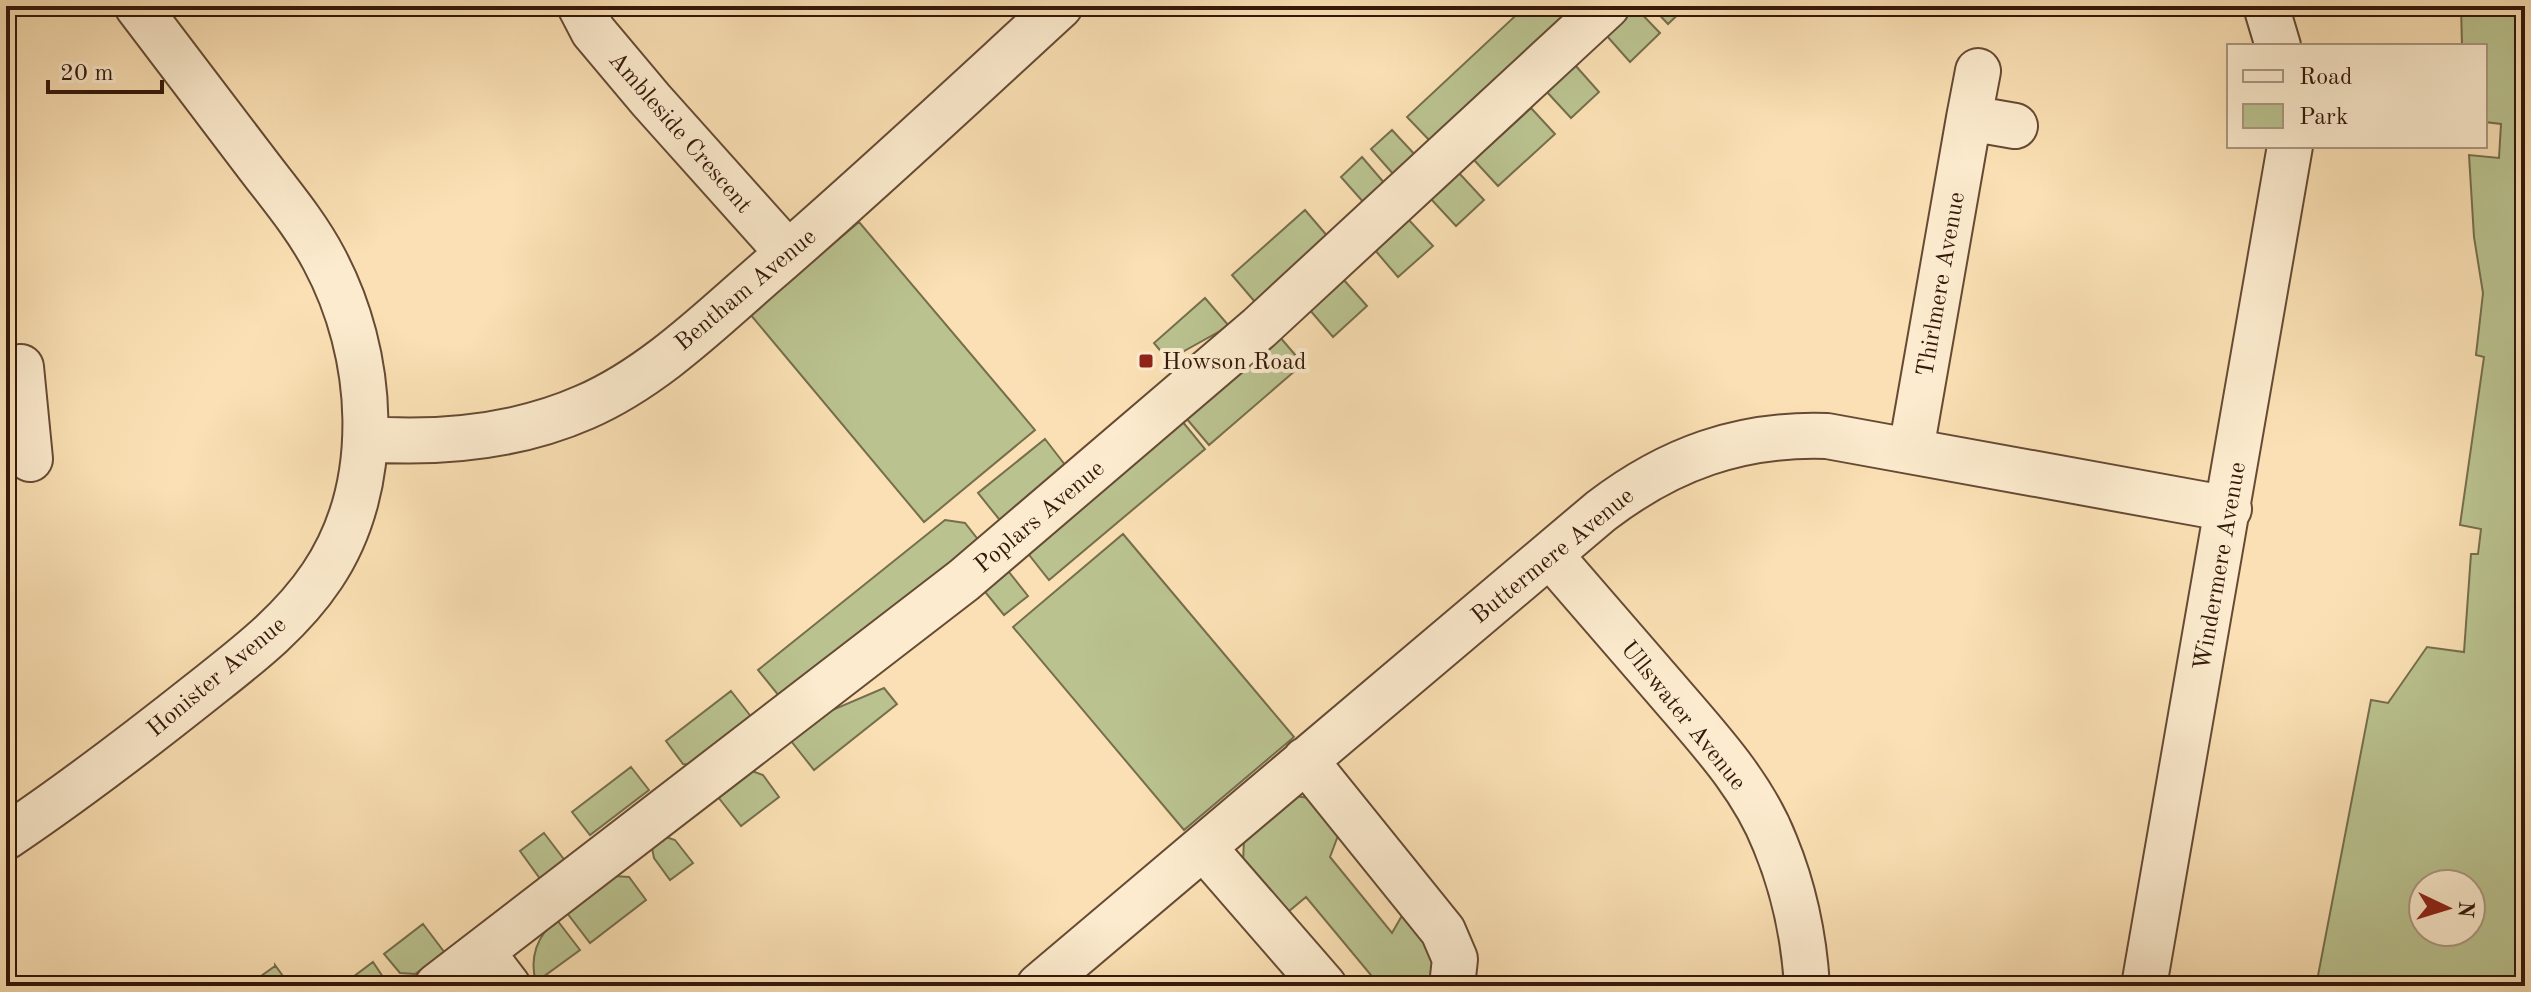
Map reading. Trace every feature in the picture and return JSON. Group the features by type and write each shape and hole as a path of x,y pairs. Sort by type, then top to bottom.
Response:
{"street":[{"name":"Honister Avenue","path":"6,837 95,777 269,637 321,577 342,541 356,499 365,439 364,387 357,345 343,299 303,224 137,6"},
{"name":"Ambleside Crescent","path":"580,6 593,31 651,100 788,253"},
{"name":"Bentham Avenue","path":"365,439 453,439 515,429 585,407 656,364 788,253 1060,6"},
{"name":"Poplars Avenue","path":"437,986 939,599 1071,489 1365,232 1607,6"},
{"path":"2266,6 2276,29 2278,44"},
{"name":"Thirlmere Avenue","path":"1911,450 1978,71"},
{"path":"1969,118 2015,126"},
{"name":"Windermere Avenue","path":"2144,986 2290,148"},
{"path":"21,367 16,416 30,459"},
{"name":"Buttermere Avenue","path":"1039,986 1601,511 1651,475 1707,451 1798,435 1853,439 2229,509"},
{"name":"Ullswater Avenue","path":"1550,555 1715,746 1756,805 1774,841 1796,907 1807,986"},
{"path":"1305,760 1443,931 1455,959 1452,986"},
{"path":"1204,848 1324,986"},
{"path":"482,952 508,986"}],"green space":[{"path":"1526,6 1570,6 1573,10 1432,143 1407,117"},
{"path":"1651,6 1687,6 1668,24"},
{"path":"2461,6 2525,6 2525,986 2316,986 2371,700 2388,703 2427,647 2464,652 2471,554 2478,554 2481,529 2460,525 2484,357 2476,355 2483,293 2474,237 2469,155 2499,158 2501,124 2487,122 2487,44 2462,44"},
{"path":"1635,7 1660,33 1630,62 1606,35"},
{"path":"1575,65 1599,92 1571,118 1546,91"},
{"path":"1531,108 1555,134 1498,186 1474,160"},
{"path":"1392,130 1417,157 1395,176 1371,149"},
{"path":"1362,157 1386,185 1365,204 1341,177"},
{"path":"1459,173 1484,200 1456,226 1431,199"},
{"path":"1305,210 1329,238 1255,302 1232,275"},
{"path":"1408,219 1433,246 1398,277 1374,249"},
{"path":"859,222 1035,430 924,522 750,314"},
{"path":"1343,279 1367,306 1333,337 1309,309"},
{"path":"1205,298 1229,326 1168,360 1154,343"},
{"path":"1279,336 1303,364 1209,445 1186,418"},
{"path":"1182,421 1205,449 1049,580 1026,551"},
{"path":"1045,439 1069,470 1003,524 978,493"},
{"path":"945,520 965,523 980,542 784,702 758,670"},
{"path":"1123,534 1294,737 1184,830 1013,627"},
{"path":"1005,567 1028,596 1004,615 981,587"},
{"path":"884,688 897,704 814,770 791,741 830,711"},
{"path":"731,691 756,723 700,765 683,764 666,741"},
{"path":"631,767 649,790 590,835 572,812"},
{"path":"752,771 763,775 779,797 741,826 718,797"},
{"path":"1292,796 1311,798 1342,825 1330,857 1392,933 1408,905 1431,932 1437,986 1380,986 1306,897 1282,917 1243,864 1244,838"},
{"path":"544,833 566,862 541,880 520,851"},
{"path":"666,837 675,840 693,863 670,880 654,858 652,848"},
{"path":"614,876 629,877 646,900 590,943 567,913"},
{"path":"557,920 580,950 536,982 536,948 544,933"},
{"path":"423,924 445,953 415,974 400,973 384,954"},
{"path":"373,962 389,986 341,986"},
{"path":"275,966 290,986 247,986"}],"place":[{"name":"Howson Road","path":"1146,361"}]}
